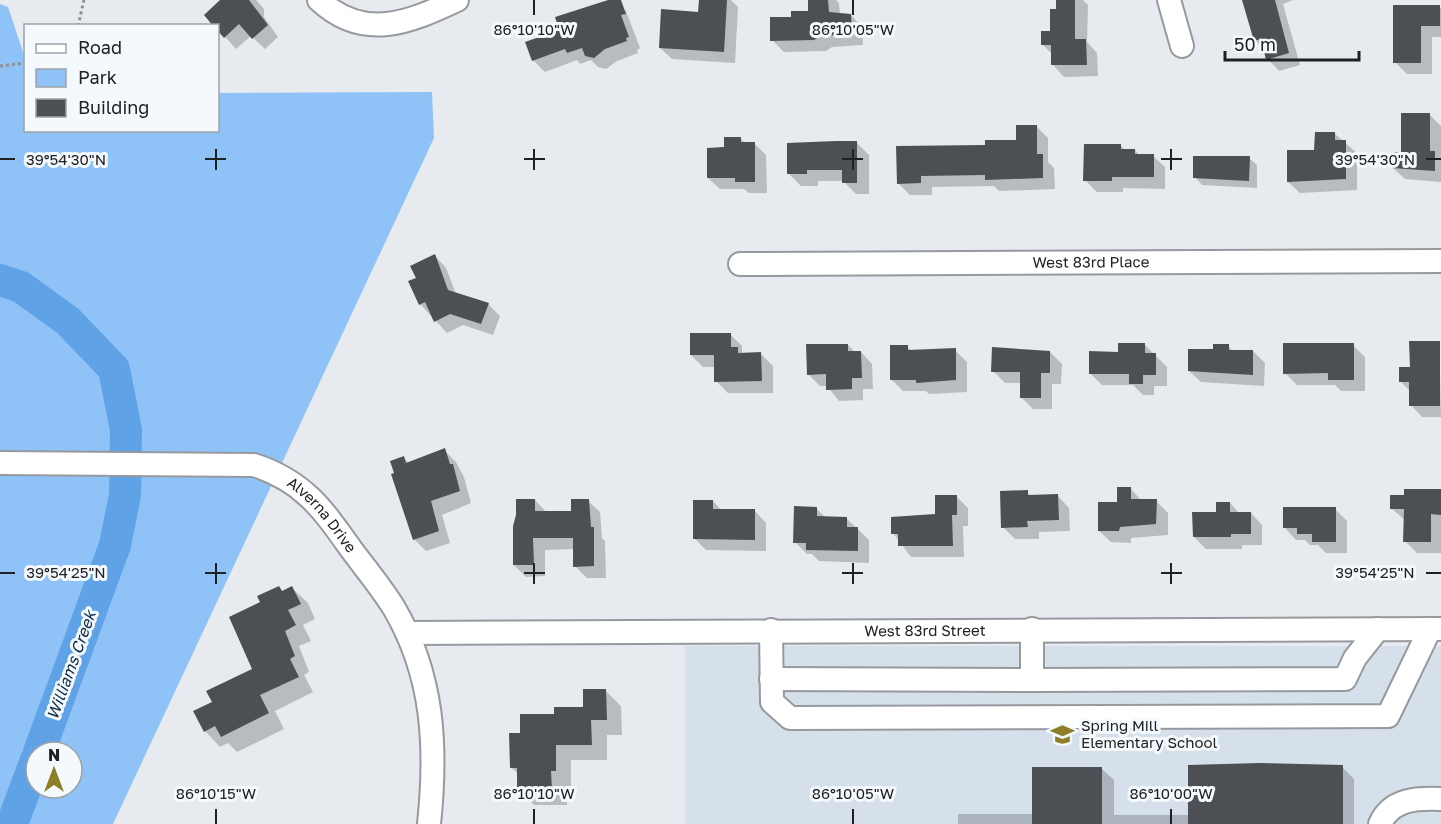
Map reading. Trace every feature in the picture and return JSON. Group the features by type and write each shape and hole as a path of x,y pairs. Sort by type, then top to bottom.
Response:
{"street":[{"path":"322,3 363,23 396,25 412,21 457,0"},
{"path":"1169,0 1182,46"},
{"name":"West 83rd Place","path":"740,264 1441,261"},
{"name":"Alverna Drive","path":"7,463 254,465 277,473 300,487 324,511 389,601 407,633 423,674 433,724 434,771 429,824"},
{"path":"1329,628 1355,658"},
{"path":"771,679 1345,679 1355,658 1378,628"},
{"path":"1032,629 1032,680"},
{"path":"771,630 772,702 790,718 1388,716 1435,629"},
{"name":"West 83rd Street","path":"407,633 1435,629"},
{"path":"1380,824 1387,810 1414,798 1441,799"}],"path":[{"path":"78,24 84,0"},
{"path":"0,66 24,63"}],"shaded area":[{"name":"Spring Mill Elementary School","path":"685,646 1441,646 1441,824 685,824"}],"green space":[{"path":"0,4 8,7 24,55 24,132 219,132 219,93 432,92 434,138 113,824 0,824"}],"building":[{"path":"220,0 249,0 268,25 252,39 239,24 224,38 219,32 219,24 211,24 204,15"},
{"path":"608,0 621,0 626,14 621,15 629,37 626,38 627,41 605,49 594,58 585,56 582,48 567,53 565,49 532,61 525,42 559,30 555,17"},
{"path":"699,0 727,0 724,52 659,48 661,9 698,12"},
{"path":"808,0 828,0 829,12 851,14 852,34 820,36 814,40 770,41 770,17 791,17 791,11 808,11"},
{"path":"1056,0 1075,0 1075,39 1086,39 1087,65 1051,65 1051,45 1041,45 1041,31 1050,31 1050,9 1056,9"},
{"path":"1242,0 1275,0 1289,53 1266,60 1261,39 1254,41"},
{"path":"1393,5 1440,5 1440,26 1421,26 1421,63 1393,63"},
{"path":"1401,113 1430,113 1430,151 1435,151 1435,171 1392,168 1392,152 1401,152"},
{"path":"1016,125 1037,125 1037,154 1043,154 1043,178 985,180 985,175 921,176 921,183 897,184 896,146 985,145 985,140 1016,140"},
{"path":"1315,132 1335,132 1335,140 1346,140 1346,179 1287,182 1287,150 1314,150"},
{"path":"724,137 741,137 741,142 755,142 755,182 735,182 735,178 707,178 707,148 724,147"},
{"path":"857,141 857,183 842,183 842,170 807,170 807,174 787,174 787,143"},
{"path":"1084,144 1121,144 1121,149 1135,149 1135,154 1154,154 1154,177 1112,177 1112,181 1083,181"},
{"path":"1193,156 1250,156 1249,181 1193,178"},
{"path":"435,254 448,290 489,303 481,324 450,314 434,322 425,302 419,305 408,281 416,278 410,266"},
{"path":"690,333 731,333 731,347 738,347 738,353 761,352 762,381 714,382 714,355 690,355"},
{"path":"1409,341 1440,341 1440,406 1409,406 1409,382 1399,382 1399,367 1410,367"},
{"path":"1118,343 1145,343 1145,353 1156,353 1156,375 1143,375 1143,384 1129,384 1129,374 1089,374 1089,351 1118,352"},
{"path":"1283,343 1354,343 1354,380 1328,380 1328,373 1283,374"},
{"path":"806,344 848,344 848,351 861,351 862,378 852,378 852,389 826,390 826,374 807,375"},
{"path":"1213,344 1229,344 1229,350 1253,350 1253,375 1188,371 1188,349 1213,349"},
{"path":"890,345 908,345 908,350 956,348 956,380 916,383 916,380 890,380"},
{"path":"992,347 1050,351 1050,373 1041,373 1041,398 1020,398 1020,372 991,372"},
{"path":"445,448 450,464 453,464 460,491 431,501 439,531 413,540 391,474 394,473 390,461 404,456 406,463"},
{"path":"1117,487 1131,487 1131,499 1157,499 1156,524 1120,527 1119,531 1098,531 1098,502 1117,502"},
{"path":"1404,489 1441,489 1441,515 1431,514 1431,542 1403,542 1404,509 1390,509 1390,495 1404,495"},
{"path":"1028,490 1028,495 1058,494 1059,520 1027,521 1028,527 1001,528 1000,491"},
{"path":"935,495 957,495 957,515 952,515 953,546 898,546 898,534 891,534 891,517 935,514"},
{"path":"516,499 535,499 535,511 571,511 571,499 589,499 591,527 594,527 594,566 573,567 573,538 533,538 534,565 513,565"},
{"path":"693,500 713,500 713,509 755,509 755,540 693,539"},
{"path":"1216,502 1230,502 1230,512 1251,512 1251,534 1231,534 1231,537 1193,537 1192,512 1216,512"},
{"path":"794,506 817,507 817,516 847,517 847,527 858,527 858,551 806,550 806,543 793,543"},
{"path":"1283,507 1336,507 1336,542 1312,542 1312,534 1297,534 1297,528 1283,528"},
{"path":"279,586 282,591 292,586 301,604 288,610 296,625 285,631 295,656 290,659 299,677 260,695 269,713 221,737 215,726 204,732 193,711 212,702 206,691 252,669 229,617 260,602 257,596"},
{"path":"583,689 606,689 607,720 591,720 592,745 556,745 556,771 551,771 552,790 517,790 517,768 510,768 509,733 520,733 520,714 554,714 554,707 583,707"},
{"path":"1260,763 1343,765 1343,824 1188,824 1188,765"},
{"path":"1032,767 1102,767 1102,824 1032,824"}],"waterway":[{"name":"Williams Creek","path":"0,280 21,287 68,321 114,369 126,430 125,495 115,545 43,740"},
{"name":"Williams Creek","path":"12,824 24,792"}],"place":[{"name":"Spring Mill Elementary School","path":"1063,735"}]}
